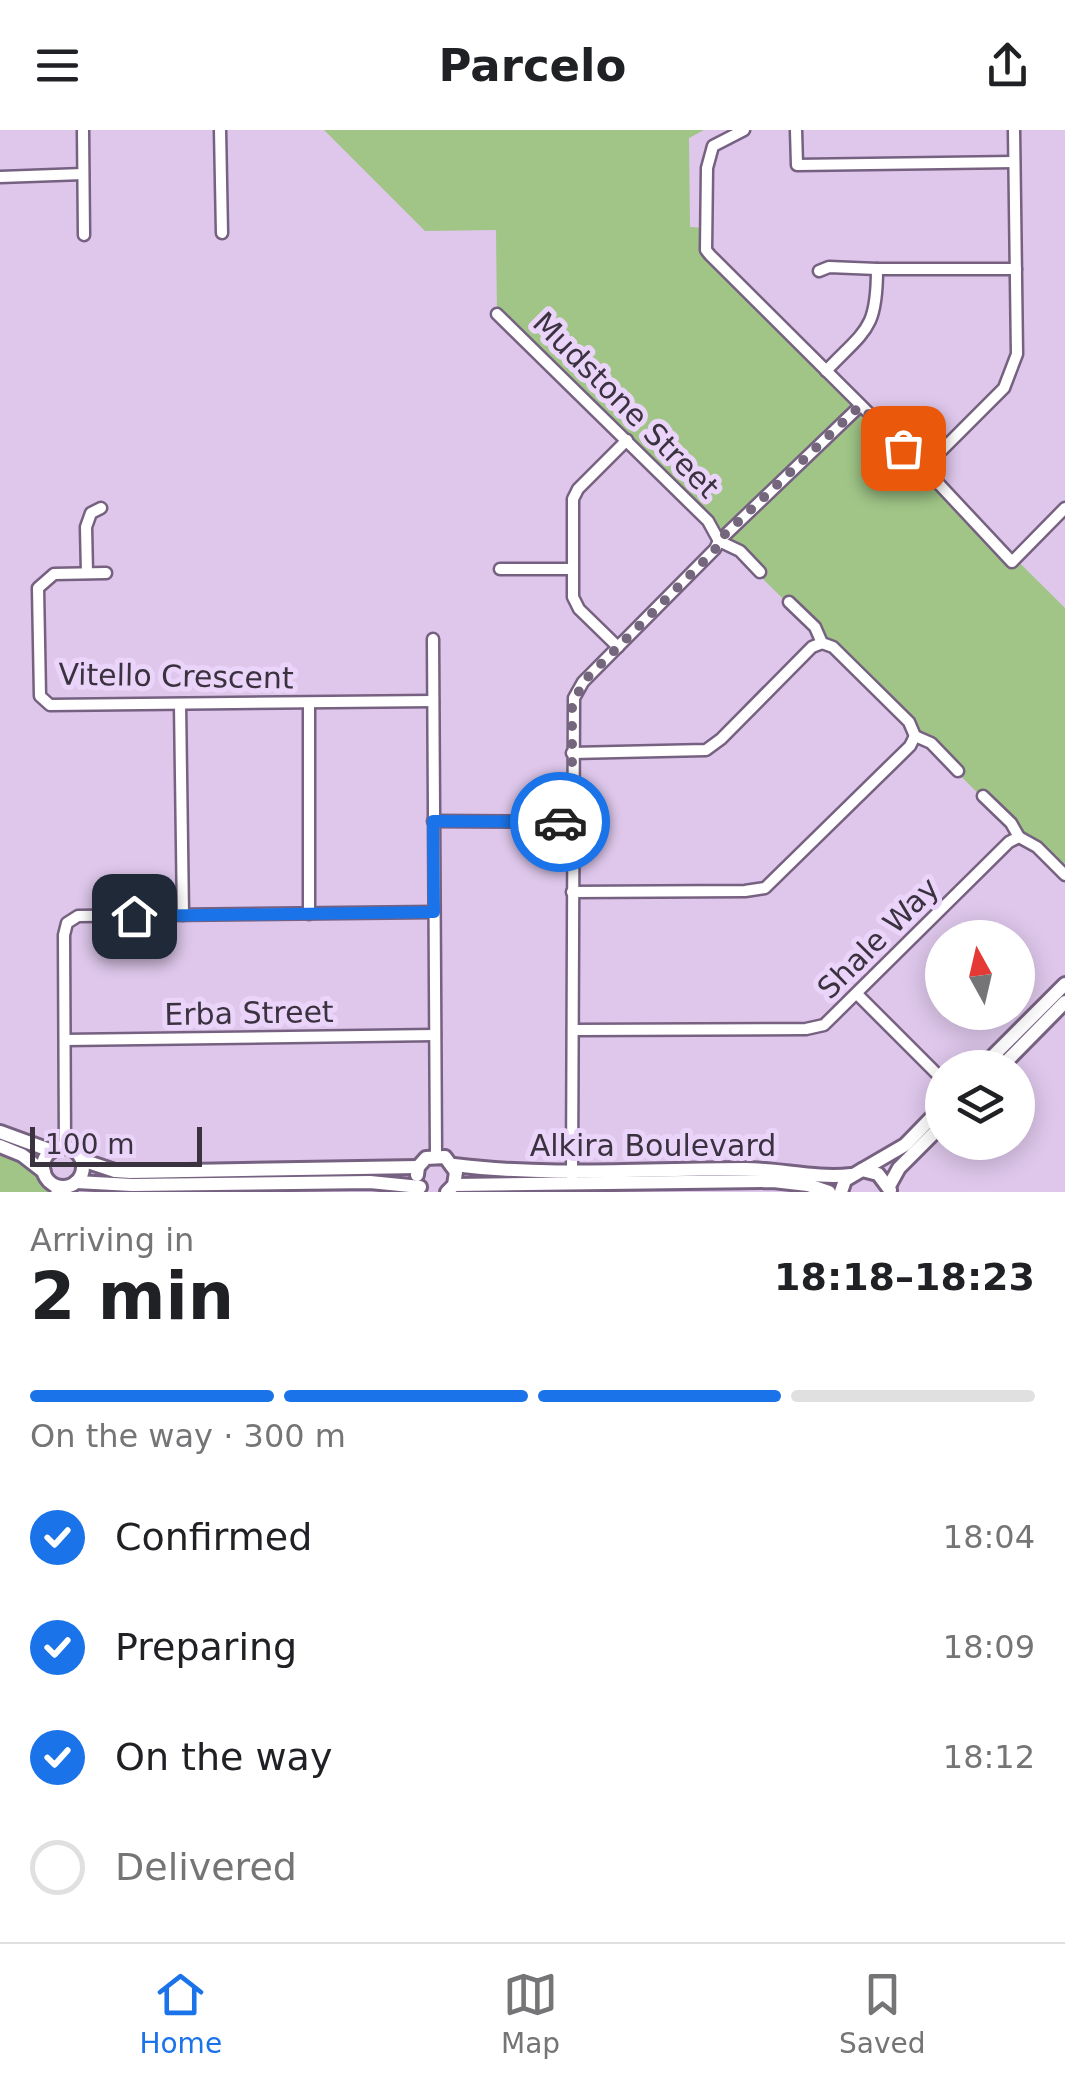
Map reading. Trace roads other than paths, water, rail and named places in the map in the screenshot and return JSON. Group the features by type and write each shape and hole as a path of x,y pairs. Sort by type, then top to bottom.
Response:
{"street":[{"path":"82,130 84,235"},
{"path":"220,130 222,234"},
{"path":"744,130 713,146 706,168 706,250 1012,562 1065,508"},
{"path":"796,130 796,165 1014,162"},
{"path":"924,468 1004,388 1017,354 1014,130"},
{"path":"0,176 83,174"},
{"path":"819,271 829,267 1016,269"},
{"path":"826,370 871,324 877,305 878,269"},
{"name":"Mudstone Street","path":"498,314 714,527 719,540 740,551 760,572"},
{"path":"572,1176 574,698 583,682 715,550 719,540 860,406"},
{"path":"618,647 575,603 571,569 574,493 627,440"},
{"path":"86,573 86,528 91,512 101,508"},
{"path":"500,569 571,569"},
{"name":"Vitello Crescent","path":"106,573 54,574 38,588 40,696 50,705 433,701"},
{"path":"789,602 815,628 822,642"},
{"path":"432,638 436,1155"},
{"path":"572,753 706,750 812,647 822,642 834,646 909,722 916,736 929,741 958,771"},
{"path":"309,703 309,914"},
{"path":"180,704 184,915"},
{"path":"572,892 765,888 916,736"},
{"path":"983,796 1011,823 1018,837 1037,847 1065,875"},
{"path":"433,821 572,822"},
{"name":"Shale Way","path":"572,1030 806,1030 824,1025 1018,837"},
{"path":"44,1172 44,1160 58,1149 65,1040 64,935 68,923 78,916 434,912"},
{"path":"999,1050 1065,984"},
{"path":"858,995 925,1061"},
{"path":"1018,1050 1065,1002"},
{"name":"Erba Street","path":"65,1040 435,1034"},
{"path":"840,1192 857,1172 905,1144 925,1123"},
{"path":"0,1132 74,1151 82,1160 115,1171 131,1172 418,1167 426,1158 436,1155 454,1165 449,1190"},
{"path":"857,1172 878,1174 890,1189 899,1168 925,1142"},
{"path":"0,1146 22,1155 44,1172 56,1189 302,1188 370,1182 423,1189 418,1167"},
{"path":"74,1186 82,1172 82,1160"},
{"name":"Alkira Boulevard","path":"454,1165 731,1187 792,1182 829,1192"},
{"name":"Alkira Boulevard","path":"449,1190 572,1176 772,1169 830,1176 857,1172"}]}
